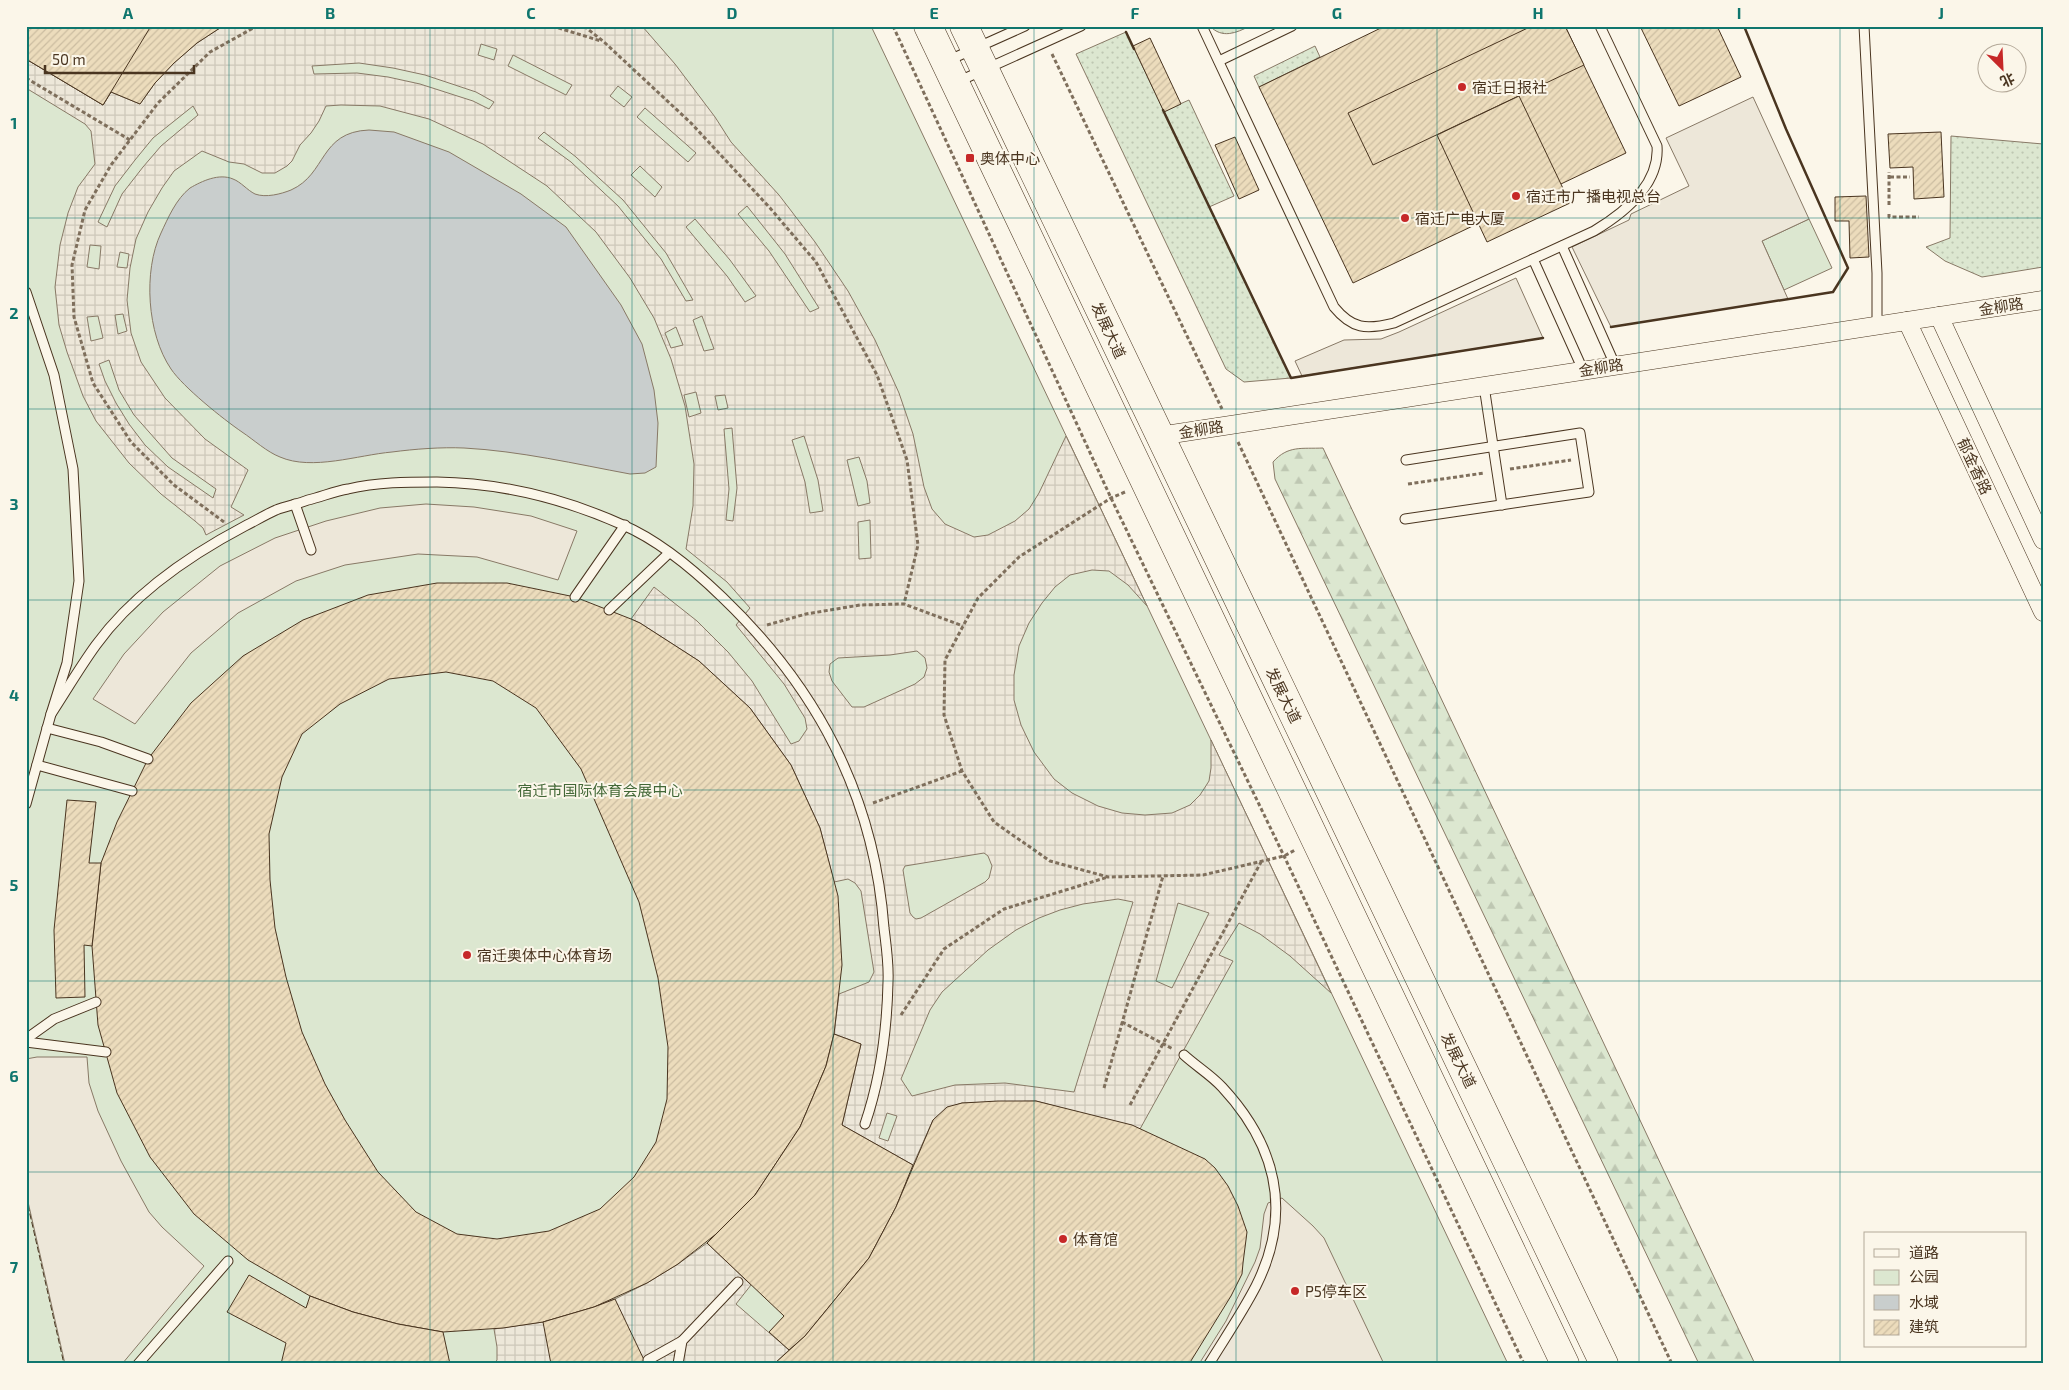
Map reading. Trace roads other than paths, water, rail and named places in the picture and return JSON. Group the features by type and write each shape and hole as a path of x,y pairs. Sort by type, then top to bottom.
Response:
{"main road":[{"path":"928,26 1565,1364"},
{"name":"发展大道","path":"975,48 1604,1364"}],"street":[{"name":"金柳路","path":"1159,436 2043,300"},
{"name":"郁金香路","path":"1939,316 2043,540"},
{"name":"郁金香路","path":"1907,321 2043,612"}],"lane":[{"path":"950,72 975,48 1025,26"},
{"path":"950,72 975,48 1046,42 1081,26"},
{"path":"1202,26 1334,307 1345,320 1358,326 1382,326 1394,322 1594,231 1612,220 1633,202 1650,181 1658,156 1657,146 1600,26"},
{"path":"1219,61 1292,26"},
{"path":"1864,26 1877,273 1877,325"},
{"path":"1562,246 1615,365"},
{"path":"1533,259 1583,370"},
{"path":"26,292 54,375 73,469 79,581 67,663 26,804"},
{"path":"1484,386 1502,505"},
{"path":"1405,519 1589,492 1580,433 1406,460"},
{"path":"51,714 97,643 126,610 160,580 217,541 275,510 357,487 401,482 459,482 503,487 573,506 625,525 698,573 753,628 788,669 818,713 841,758 865,819 882,893 889,980 883,1043 872,1102 865,1124"},
{"path":"295,504 311,550"},
{"path":"575,597 625,525"},
{"path":"609,610 669,553"},
{"path":"47,728 101,742 148,759"},
{"path":"36,765 132,791"},
{"path":"26,1040 54,1018 96,1002"},
{"path":"26,1040 106,1052"},
{"path":"1184,1056 1221,1085 1259,1137 1270,1162 1275,1203 1274,1223 1269,1250 1256,1284 1209,1364"},
{"path":"138,1364 228,1261"},
{"path":"648,1360 682,1341 738,1282"},
{"path":"678,1364 682,1341"}],"water":[{"path":"369,130 394,132 449,152 521,194 566,227 621,305 642,344 654,390 658,423 656,467 645,473 630,474 527,455 455,448 428,448 335,461 306,463 293,461 270,452 234,426 184,385 163,355 157,338 150,302 150,284 155,248 177,203 190,188 216,177 228,177 236,180 255,194 264,196 291,190 303,183 332,146 341,138 353,132"}],"place":[{"name":"宿迁日报社","path":"1462,87"},
{"name":"奥体中心","path":"970,158"},
{"name":"宿迁市广播电视总台","path":"1516,196"},
{"name":"宿迁广电大厦","path":"1405,218"},
{"name":"宿迁奥体中心体育场","path":"467,955"},
{"name":"体育馆","path":"1063,1239"},
{"name":"P5停车区","path":"1295,1291"}],"park label":[{"name":"宿迁市国际体育会展中心","path":"600,790"}]}
